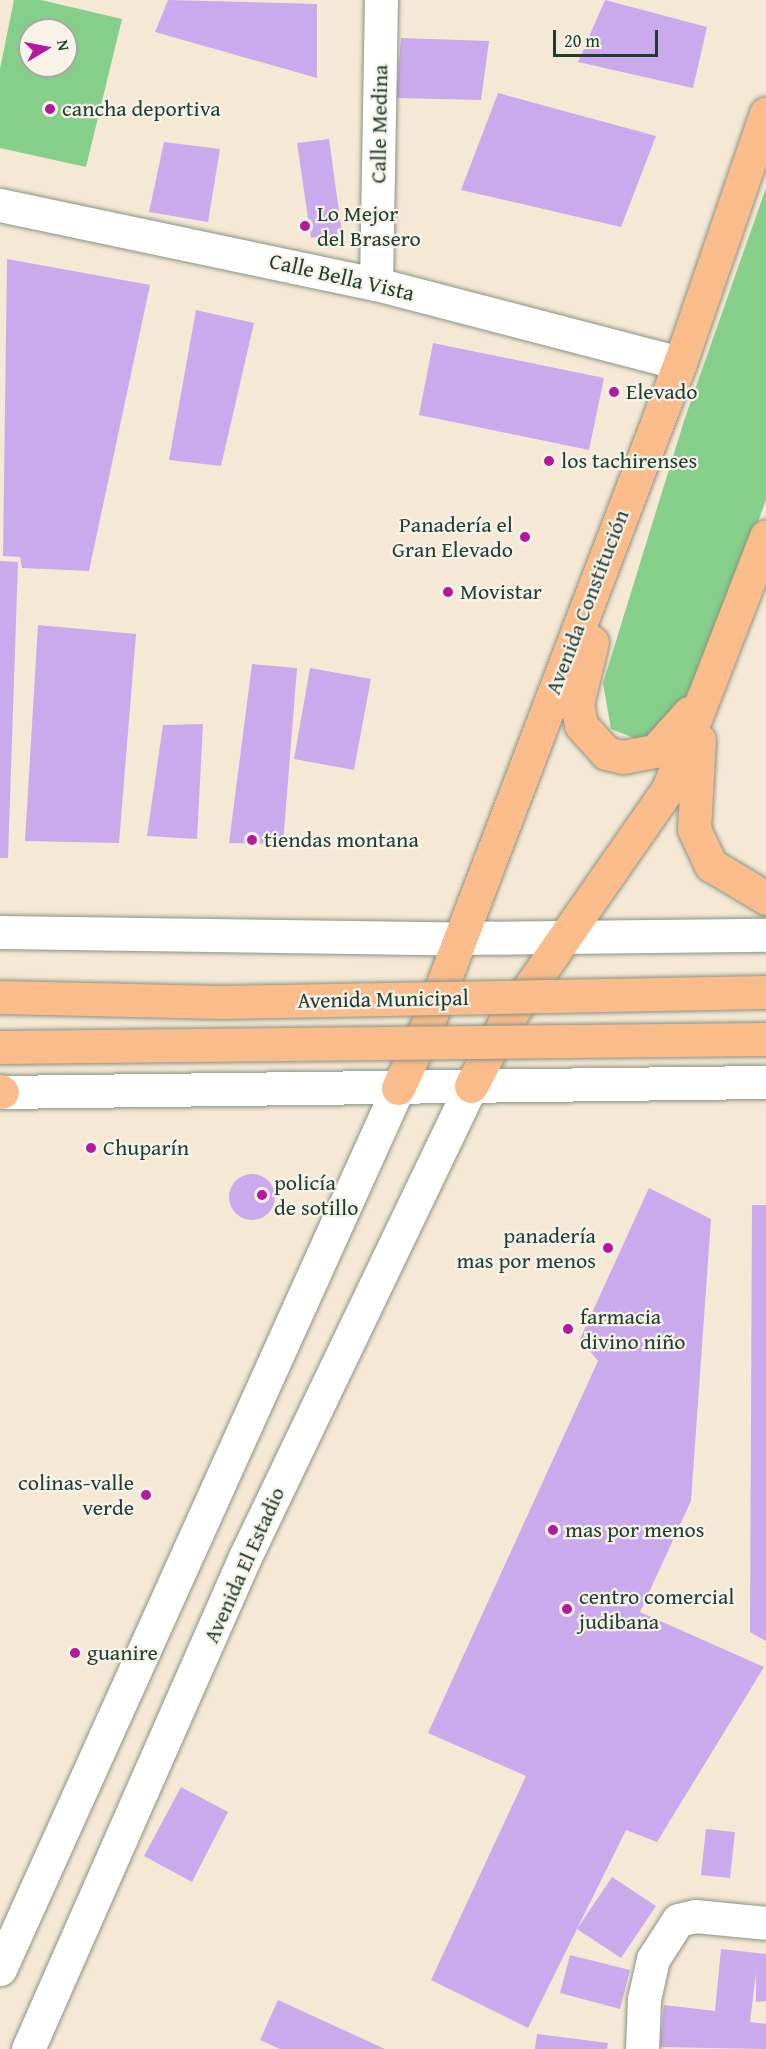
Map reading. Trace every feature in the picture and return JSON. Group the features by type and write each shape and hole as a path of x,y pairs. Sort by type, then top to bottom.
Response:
{"main road":[{"name":"Avenida Constitución","path":"398,1088 426,1028 457,938 680,363 766,113"},
{"path":"680,363 581,676 581,725 606,753 623,757 655,751 688,713 720,655"},
{"path":"471,1086 504,1024 668,789 766,536"},
{"path":"720,655 694,766 694,829 711,865 766,898"},
{"name":"Avenida Municipal","path":"0,997 221,1002 766,992"},
{"name":"Avenida Municipal","path":"0,1047 766,1039"}],"street":[{"name":"Calle Medina","path":"376,284 381,0"},
{"name":"Calle Bella Vista","path":"0,205 376,284 680,363"},
{"path":"0,932 457,938 766,934"},
{"path":"1,1091 766,1082"},
{"name":"Avenida El Estadio","path":"28,2049 245,1557 471,1086"},
{"path":"0,1969 398,1088"},
{"path":"642,2049 644,1999 661,1938 678,1920 696,1916 766,1923"}],"green space":[{"name":"cancha deportiva","path":"14,0 41,0 122,19 86,167 0,148 0,69"},
{"path":"766,188 766,500 722,618 674,722 642,741 611,729 603,683 684,421"}],"building":[{"path":"168,0 317,4 317,78 155,32"},
{"path":"605,0 707,27 693,88 578,62"},
{"path":"401,38 489,41 481,100 396,98"},
{"path":"498,93 656,136 621,227 461,190"},
{"path":"329,139 342,233 311,238 297,143"},
{"path":"164,142 220,149 208,222 149,212"},
{"path":"7,259 150,285 89,571 22,568 20,557 3,556"},
{"path":"196,310 254,323 221,466 169,460"},
{"path":"433,343 604,378 589,450 419,415"},
{"path":"0,561 18,562 8,858 0,858"},
{"path":"38,625 136,634 119,843 25,841"},
{"path":"252,664 297,668 283,844 229,843"},
{"path":"310,668 371,679 354,770 294,759"},
{"path":"203,724 197,839 147,836 163,725"},
{"path":"252,1174 268,1181 275,1197 268,1213 252,1220 236,1213 229,1197 236,1181"},
{"path":"649,1188 711,1219 691,1501 640,1612 764,1667 657,1842 626,1830 528,2028 431,1980 526,1776 428,1733 598,1361 580,1339"},
{"path":"752,1205 766,1205 766,1641 750,1632"},
{"path":"181,1787 228,1812 192,1882 144,1856"},
{"path":"706,1829 735,1832 730,1878 701,1875"},
{"path":"612,1877 656,1906 621,1958 577,1929"},
{"path":"721,1949 766,1954 766,2001 756,2002 756,1973 750,2022 766,2024 766,2049 660,2047 664,2005 715,2011"},
{"path":"570,1955 630,1970 620,2009 560,1993"},
{"path":"278,2000 385,2049 280,2049 260,2040"},
{"path":"537,2034 608,2043 607,2049 535,2049"}],"place":[{"name":"cancha deportiva","path":"50,109"},
{"name":"Lo Mejor del Brasero","path":"305,226"},
{"name":"Elevado","path":"614,392"},
{"name":"los tachirenses","path":"549,461"},
{"name":"Panadería el Gran Elevado","path":"525,537"},
{"name":"Movistar","path":"448,592"},
{"name":"tiendas montana","path":"252,840"},
{"name":"Chuparín","path":"91,1148"},
{"name":"policía de sotillo","path":"262,1195"},
{"name":"panadería mas por menos","path":"608,1248"},
{"name":"farmacia divino niño","path":"568,1329"},
{"name":"colinas-valle verde","path":"146,1495"},
{"name":"mas por menos","path":"553,1530"},
{"name":"centro comercial judibana","path":"567,1609"},
{"name":"guanire","path":"75,1653"}]}
